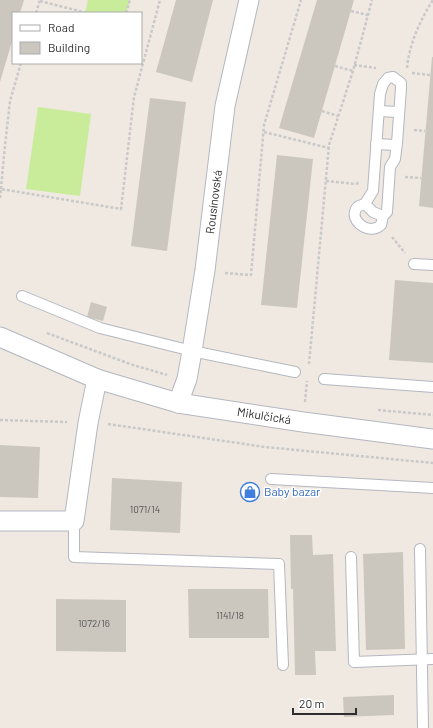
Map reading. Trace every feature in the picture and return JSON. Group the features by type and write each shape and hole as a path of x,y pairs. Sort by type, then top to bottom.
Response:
{"street":[{"name":"Rousínovská","path":"178,403 187,380 205,270 226,106 249,0"},
{"name":"Mikulčická","path":"0,337 97,380 178,403 311,423 433,439"},
{"path":"0,521 74,521 88,423 97,380"}],"lane":[{"path":"394,77 400,83 398,112 394,159 390,167 387,212 383,216 381,225 375,229 362,227 355,218 355,210 358,206 364,204 373,191 380,94 383,84 388,78 394,77"},
{"path":"379,111 398,112"},
{"path":"376,144 396,145"},
{"path":"373,191 388,192"},
{"path":"364,204 373,212 383,216"},
{"path":"414,264 433,265"},
{"path":"22,296 100,328 192,351 295,372"},
{"path":"324,379 433,387"},
{"path":"271,479 433,488"},
{"path":"74,521 74,557 279,564 283,665"},
{"path":"420,549 422,728"},
{"path":"351,557 354,662 433,659"}],"path":[{"path":"36,12 40,0 83,12"},
{"path":"126,12 130,0"},
{"path":"1,189 121,209 134,97 160,0"},
{"path":"205,270 250,275 264,125 301,0"},
{"path":"310,353 329,148 372,0"},
{"path":"352,10 368,15"},
{"path":"0,198 2,154 10,101 22,64"},
{"path":"335,66 352,71"},
{"path":"407,72 430,75"},
{"path":"322,111 338,116"},
{"path":"264,132 329,148"},
{"path":"398,177 421,178"},
{"path":"41,331 160,374 187,380"},
{"path":"0,420 115,424 265,447 433,463"}],"green space":[{"path":"88,0 130,0 126,12 85,12"},
{"path":"38,107 91,114 80,196 26,189"}],"building":[{"path":"0,0 24,0 20,12 12,12 12,41 0,82"},
{"path":"176,0 213,0 192,82 156,72"},
{"path":"317,0 354,0 314,138 279,128"},
{"path":"433,57 433,208 419,206"},
{"path":"150,98 186,102 167,251 131,246"},
{"path":"277,155 313,159 297,308 261,305"},
{"path":"395,280 433,283 433,363 389,360"},
{"path":"91,302 107,307 103,321 87,317"},
{"path":"0,445 40,447 38,498 0,497"},
{"path":"112,478 182,482 180,533 110,530"},
{"path":"290,535 312,535 313,555 333,554 336,651 315,651 316,675 295,675"},
{"path":"403,552 405,649 366,650 363,554"},
{"path":"188,589 268,589 269,638 189,638"},
{"path":"56,599 126,600 126,652 56,651"},
{"path":"394,695 394,715 344,717 343,697"}],"place":[{"name":"Baby bazar","path":"250,492"}]}
